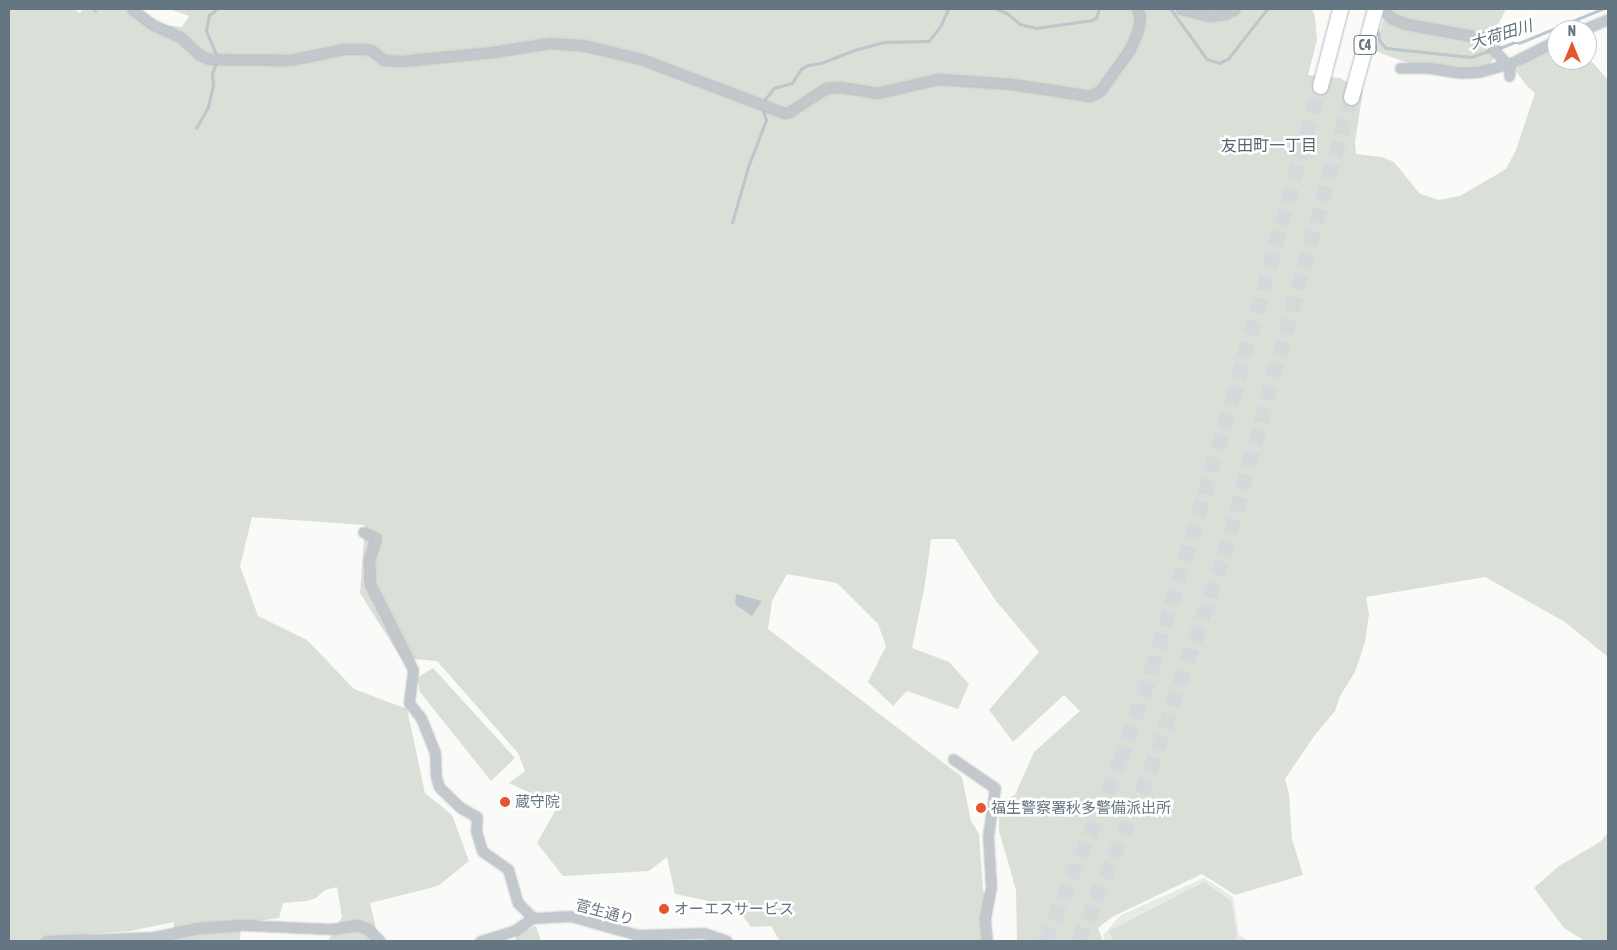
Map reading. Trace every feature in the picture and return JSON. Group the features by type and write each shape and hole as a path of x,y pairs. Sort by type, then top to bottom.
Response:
{"highway":[{"name":"C4","path":"1320,86 1340,9"},
{"name":"C4","path":"1351,97 1374,9"}],"street":[{"path":"132,9 152,24 180,36 200,54 209,58 290,60 343,50 363,49 371,50 384,60 401,61 550,44 582,45 641,59 786,113 826,88 877,93 938,79 1012,84 1090,96 1100,91 1130,49 1138,30 1140,16 1137,9"},
{"path":"1181,9 1210,16 1226,14 1235,9"},
{"path":"1383,9 1388,16 1397,22 1484,38 1510,68 1509,76"},
{"path":"1400,68 1470,74 1547,44"},
{"path":"363,532 376,538 369,559 370,584 413,670 409,702 421,718 435,752 436,777 439,787 461,808 476,817 476,831 482,851 508,869 518,903 534,918"},
{"path":"953,759 995,788 988,836 990,887 985,919 987,941"},
{"name":"菅生通り","path":"480,941 515,930 534,918 570,916 638,935 704,933 727,941"},
{"path":"46,941 146,937 199,928 242,925 322,929 358,926 368,928 380,941"}],"shaded area":[{"path":"9,9 74,9 80,13 83,9 138,9 155,24 182,27 189,16 170,9 1312,9 1315,17 1317,40 1308,75 1340,78 1363,91 1355,142 1356,154 1382,157 1394,162 1420,194 1439,200 1460,196 1506,169 1516,150 1535,93 1526,85 1516,71 1529,51 1547,42 1547,70 1597,70 1597,67 1608,80 1608,657 1565,622 1485,577 1366,597 1369,614 1365,642 1355,672 1340,696 1335,711 1314,736 1285,779 1289,794 1292,839 1303,875 1235,895 1202,874 1112,917 1098,928 1103,941 1017,941 1016,890 999,831 999,801 1015,795 1034,752 1080,711 1064,695 1013,742 989,710 1039,652 996,601 955,539 931,539 925,584 912,648 949,662 969,684 958,709 907,691 893,706 868,682 886,646 878,624 837,583 787,574 772,601 768,629 962,777 971,821 979,834 983,891 993,908 987,941 780,941 771,926 751,927 736,907 675,894 667,857 649,871 563,876 537,843 558,806 509,783 525,771 518,753 437,661 401,658 360,593 365,525 252,517 240,566 258,616 307,640 354,689 407,709 425,793 452,815 469,861 438,886 370,903 379,941 328,941 342,917 337,887 325,890 316,898 307,901 283,903 279,918 241,923 240,941 140,941 173,936 174,922 130,931 89,934 79,939 65,941 9,941"},
{"path":"1386,9 1506,9 1496,29 1501,47 1488,67 1466,71 1422,68 1375,51"},
{"path":"736,594 762,601 752,616 735,604"},
{"path":"433,668 515,758 491,781 420,692 417,678"},
{"path":"1608,833 1608,941 1585,941 1564,928 1534,888 1559,866 1600,842"},
{"path":"1204,878 1233,897 1239,935 1249,941 1105,941 1103,935 1121,915"},
{"path":"1204,882 1231,901 1237,938 1235,941 1113,941 1109,931"},
{"path":"536,926 541,941 515,941 516,933"}],"waterway":[{"path":"217,9 209,15 206,31 217,57"},
{"name":"大荷田川","path":"765,9 785,9"},
{"name":"大荷田川","path":"911,9 923,9"},
{"path":"763,102 774,88 792,83 801,69 808,65 821,63 858,49 884,42 929,41 941,25 948,9"},
{"name":"大荷田川","path":"997,9 1007,13 1020,24 1036,28 1092,20 1096,18 1099,9"},
{"name":"大荷田川","path":"1171,9 1207,59 1219,63 1228,59 1267,9"},
{"name":"大荷田川","path":"1497,49 1513,43 1519,43 1602,9"},
{"name":"大荷田川","path":"1377,26 1380,41 1386,48 1471,57 1491,50"},
{"path":"196,128 208,107 213,85 212,73 217,62"},
{"path":"732,223 748,167 766,120 762,108"}],"tunnel":[{"path":"1045,941 1120,761 1152,670 1232,401 1320,86"},
{"path":"1078,941 1150,771 1224,555 1351,97"}],"place":[{"name":"蔵守院","path":"505,802"},
{"name":"福生警察署秋多警備派出所","path":"981,808"},
{"name":"オーエスサービス","path":"664,909"}],"district":[{"name":"友田町一丁目","path":"1269,145"}]}
